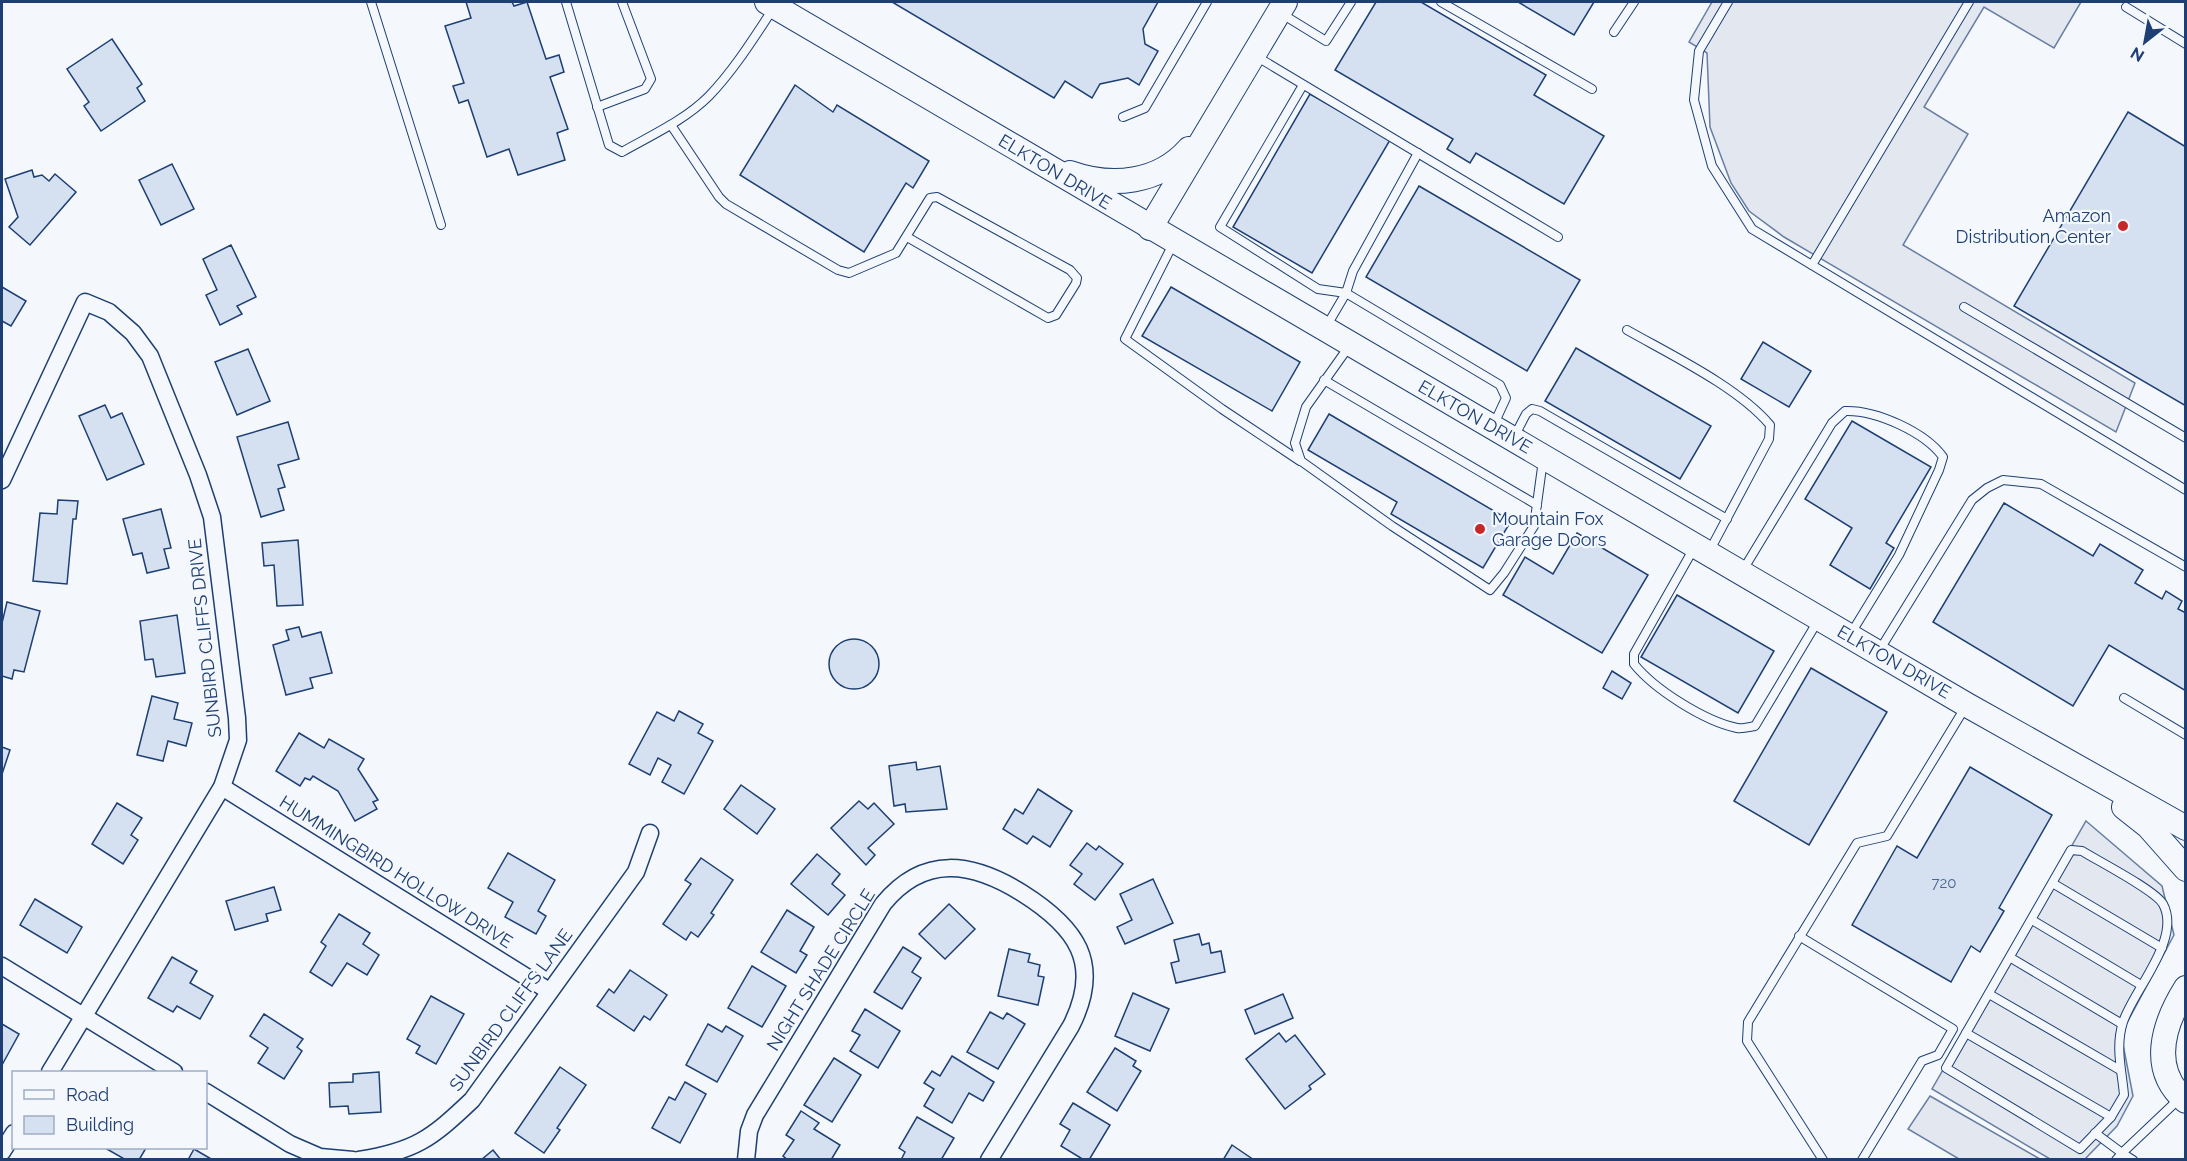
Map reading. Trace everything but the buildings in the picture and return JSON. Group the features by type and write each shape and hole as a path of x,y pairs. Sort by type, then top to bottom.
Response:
{"street":[{"name":"ELKTON DRIVE","path":"771,4 1967,705 2186,828"},
{"path":"1150,228 1281,5"},
{"path":"1037,161 1081,177 1136,180 1169,167 1183,156 1216,117"},
{"name":"SUNBIRD CLIFFS DRIVE","path":"2,480 84,302 109,312 133,333 150,356 198,475 212,517 237,718 238,740 222,787 51,1071"},
{"path":"2047,751 2148,826 2186,869"},
{"name":"HUMMINGBIRD HOLLOW DRIVE","path":"222,787 549,991"},
{"name":"SUNBIRD CLIFFS LANE","path":"358,1160 393,1154 420,1144 443,1127 472,1100 636,872 650,833"},
{"name":"NIGHT SHADE CIRCLE","path":"746,1160 749,1131 755,1116 883,904 894,890 909,880 946,867 985,873 1048,910 1074,937 1084,972 1082,1001 1071,1026 989,1160"},
{"path":"2,966 172,1071"},
{"path":"2183,1099 2170,1083 2164,1065 2162,1044 2166,1026 2186,988"},
{"path":"207,1093 290,1144 320,1157 353,1160"},
{"path":"12,1136 2,1153 13,1160"}],"lane":[{"path":"370,2 441,225"},
{"path":"566,2 609,145 622,152 671,125 708,97 737,61 771,4"},
{"path":"597,106 645,89 651,79 622,2"},
{"path":"1123,117 1145,108 1208,2"},
{"path":"1281,5 1326,41 1351,2"},
{"path":"1441,2 1592,89"},
{"path":"1614,32 1634,2"},
{"path":"1728,2 1699,51 1694,100 1712,166 1752,229 2186,490"},
{"path":"1812,265 1969,2"},
{"path":"2126,7 2186,44"},
{"path":"1253,55 1558,237"},
{"path":"1303,85 1220,227 1318,289 1346,293 1500,385 1506,398 1502,433"},
{"path":"671,125 726,204 838,270 849,273 896,254 930,198 942,198 1075,274 1076,283 1053,319 1048,318 907,237"},
{"path":"1324,329 1346,293 1353,271 1418,153"},
{"path":"1174,242 1125,339 1392,526 1490,590 1504,573 1534,526 1544,458"},
{"path":"1964,307 2186,438"},
{"path":"1628,330 1700,372 1759,412 1770,425 1769,439 1727,519 1701,550 1634,654 1634,664 1643,676 1670,696 1739,729 1755,726 1819,618"},
{"path":"1301,461 1295,443 1305,407 1350,345"},
{"path":"1324,380 1537,505"},
{"path":"1502,433 1532,409 1540,411 1727,519"},
{"path":"1741,573 1832,423 1845,411 1858,410 1913,431 1933,443 1943,457 1939,471 1899,555 1850,636"},
{"path":"1878,653 1972,500 1987,488 2003,480 2041,484 2186,567"},
{"path":"2124,698 2186,735"},
{"path":"1823,1160 1747,1041 1748,1022 1857,843 1887,836 1967,705"},
{"path":"2072,850 2082,851 2144,888 2163,903 2167,926 2162,948 2122,1024 2120,1070 2124,1095 2111,1117 2080,1149 1946,1068 2032,920 2072,850"},
{"path":"2054,884 2162,948"},
{"path":"2032,920 2141,985"},
{"path":"1799,936 1953,1029 1938,1055 1922,1061 1911,1076 1862,1160"},
{"path":"2011,958 2122,1024"},
{"path":"1989,994 2120,1070"},
{"path":"1966,1032 2111,1117"},
{"path":"2119,1156 2183,1099"},
{"path":"2095,1133 2119,1156 2133,1160"}],"shaded area":[{"path":"1712,2 2081,2 2054,48 1984,7 1924,107 1968,134 1903,245 2135,383 2116,432 1784,237 1749,211 1731,183 1710,127 1707,53 1689,42"},
{"path":"2086,821 2162,886 2174,935 2121,1034 2133,1096 2117,1126 2085,1159 2050,1159 1932,1089"},
{"path":"1930,1096 2040,1159 1959,1159 1908,1129"}],"place":[{"name":"Amazon Distribution Center","path":"2123,226"},
{"name":"Mountain Fox Garage Doors","path":"1480,529"}]}
